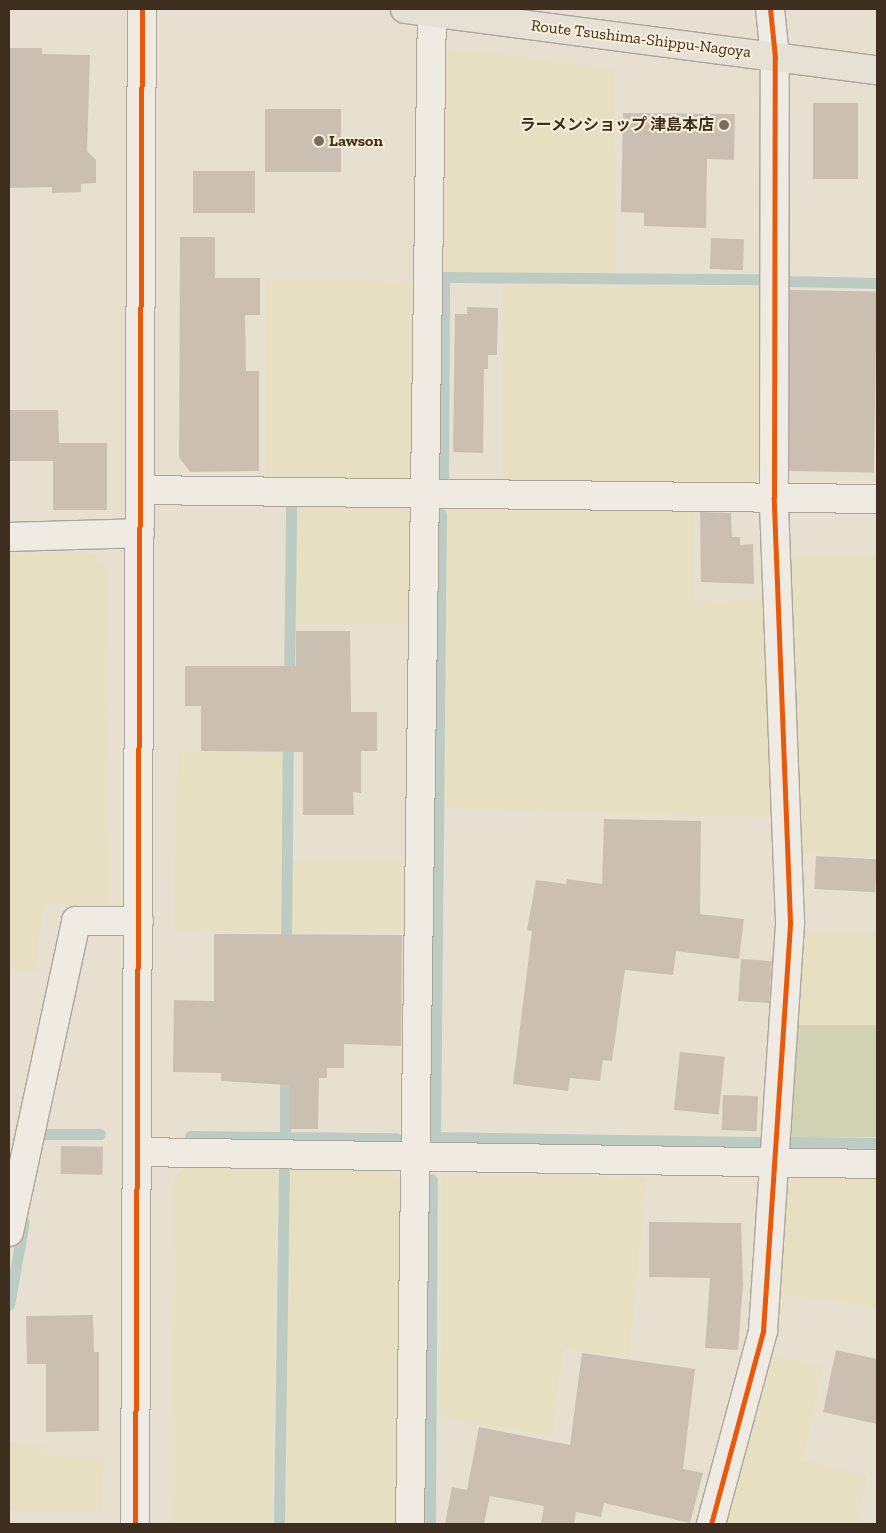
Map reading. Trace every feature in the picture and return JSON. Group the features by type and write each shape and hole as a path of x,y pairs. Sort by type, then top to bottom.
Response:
{"main road":[{"name":"Route Tsushima-Shippu-Nagoya","path":"405,9 877,70"}],"street":[{"path":"136,1524 142,9"},
{"path":"711,1524 763,1331 772,1164 790,922 774,498 775,57 770,9"},
{"path":"410,1524 432,12"},
{"path":"140,490 877,498"},
{"path":"9,537 140,533"},
{"path":"9,1232 76,921 139,921"},
{"path":"138,1152 772,1164 877,1164"}],"shaded area":[{"path":"454,48 615,69 616,274 435,275 438,54"},
{"path":"265,279 416,281 414,466 403,482 266,482"},
{"path":"503,285 763,286 762,469 746,487 503,486"},
{"path":"295,501 400,504 413,517 414,624 292,624"},
{"path":"447,504 695,507 694,601 764,600 773,817 444,808"},
{"path":"92,553 107,568 109,904 43,904 36,973 9,968 9,554"},
{"path":"784,556 877,556 877,855 797,854"},
{"path":"177,751 283,753 280,932 174,930"},
{"path":"291,861 412,861 412,931 291,931"},
{"path":"797,932 877,932 877,1025 797,1025"},
{"path":"188,1164 276,1164 272,1524 171,1524 173,1179"},
{"path":"290,1164 388,1166 400,1181 396,1524 286,1524"},
{"path":"442,1175 647,1177 629,1357 563,1348 552,1437 440,1416"},
{"path":"795,1176 877,1177 877,1308 775,1293 782,1193"},
{"path":"766,1354 823,1366 803,1461 867,1475 857,1524 720,1524"},
{"path":"9,1443 45,1443 44,1456 104,1457 102,1512 9,1511"}],"green space":[{"path":"791,1025 877,1025 877,1137 791,1137"}],"building":[{"path":"9,48 42,48 42,54 90,55 87,151 96,160 96,183 81,184 81,192 52,193 52,187 9,188"},
{"path":"813,103 858,103 858,179 813,179"},
{"path":"265,109 341,109 341,172 265,172"},
{"path":"623,113 735,114 734,160 707,159 706,228 644,226 644,213 621,212"},
{"path":"193,171 255,171 255,213 193,213"},
{"path":"180,237 215,237 215,278 260,278 260,315 245,315 246,371 259,371 259,471 190,472 179,457"},
{"path":"711,238 744,239 743,270 710,269"},
{"path":"790,290 877,292 874,472 787,471"},
{"path":"467,307 498,308 497,355 488,355 488,369 484,369 483,453 453,452 455,314 467,314"},
{"path":"9,410 58,410 59,443 107,443 107,510 53,510 53,461 9,461"},
{"path":"700,512 731,513 732,537 740,537 740,545 753,544 754,584 701,582"},
{"path":"296,631 350,631 351,712 377,712 377,751 361,751 361,793 353,792 354,815 303,815 303,752 201,751 201,706 185,706 185,666 296,666"},
{"path":"604,819 701,821 700,914 744,919 739,959 676,951 673,975 625,970 612,1061 603,1060 600,1081 570,1078 568,1091 513,1084 532,931 527,930 536,880 566,884 567,879 602,884"},
{"path":"816,856 877,859 875,892 814,889"},
{"path":"214,934 402,935 401,1046 344,1044 344,1068 327,1068 327,1078 319,1078 318,1129 289,1129 289,1085 221,1081 221,1073 173,1072 174,1000 214,1001"},
{"path":"741,959 772,961 769,1003 738,1001"},
{"path":"680,1052 725,1057 719,1114 674,1110"},
{"path":"723,1095 758,1096 757,1131 722,1130"},
{"path":"61,1146 103,1147 103,1175 61,1174"},
{"path":"649,1222 741,1223 743,1284 738,1350 705,1348 710,1278 649,1277"},
{"path":"93,1315 94,1352 99,1352 99,1431 46,1432 46,1364 27,1364 26,1316"},
{"path":"836,1350 877,1359 877,1424 823,1412"},
{"path":"582,1353 695,1369 683,1469 703,1473 690,1523 604,1503 601,1517 576,1512 574,1524 541,1524 544,1506 490,1496 484,1524 445,1524 452,1487 467,1490 479,1427 570,1445"}],"waterway":[{"path":"443,479 444,277 757,279"},
{"path":"787,281 877,283"},
{"path":"289,681 291,505"},
{"path":"441,514 435,1137 757,1142"},
{"path":"286,948 288,737"},
{"path":"285,1069 285,1137"},
{"path":"37,1144 39,1134 100,1134"},
{"path":"190,1136 396,1138"},
{"path":"789,1142 877,1143"},
{"path":"279,1524 284,1169"},
{"path":"430,1524 432,1179"},
{"path":"9,1305 24,1222"}],"cycle path":[{"path":"135,1524 142,9"},
{"path":"711,1524 763,1331 790,922 774,497 775,57 770,9"}],"place":[{"name":"ラーメンショップ 津島本店","path":"724,125"},
{"name":"Lawson","path":"319,141"}]}
